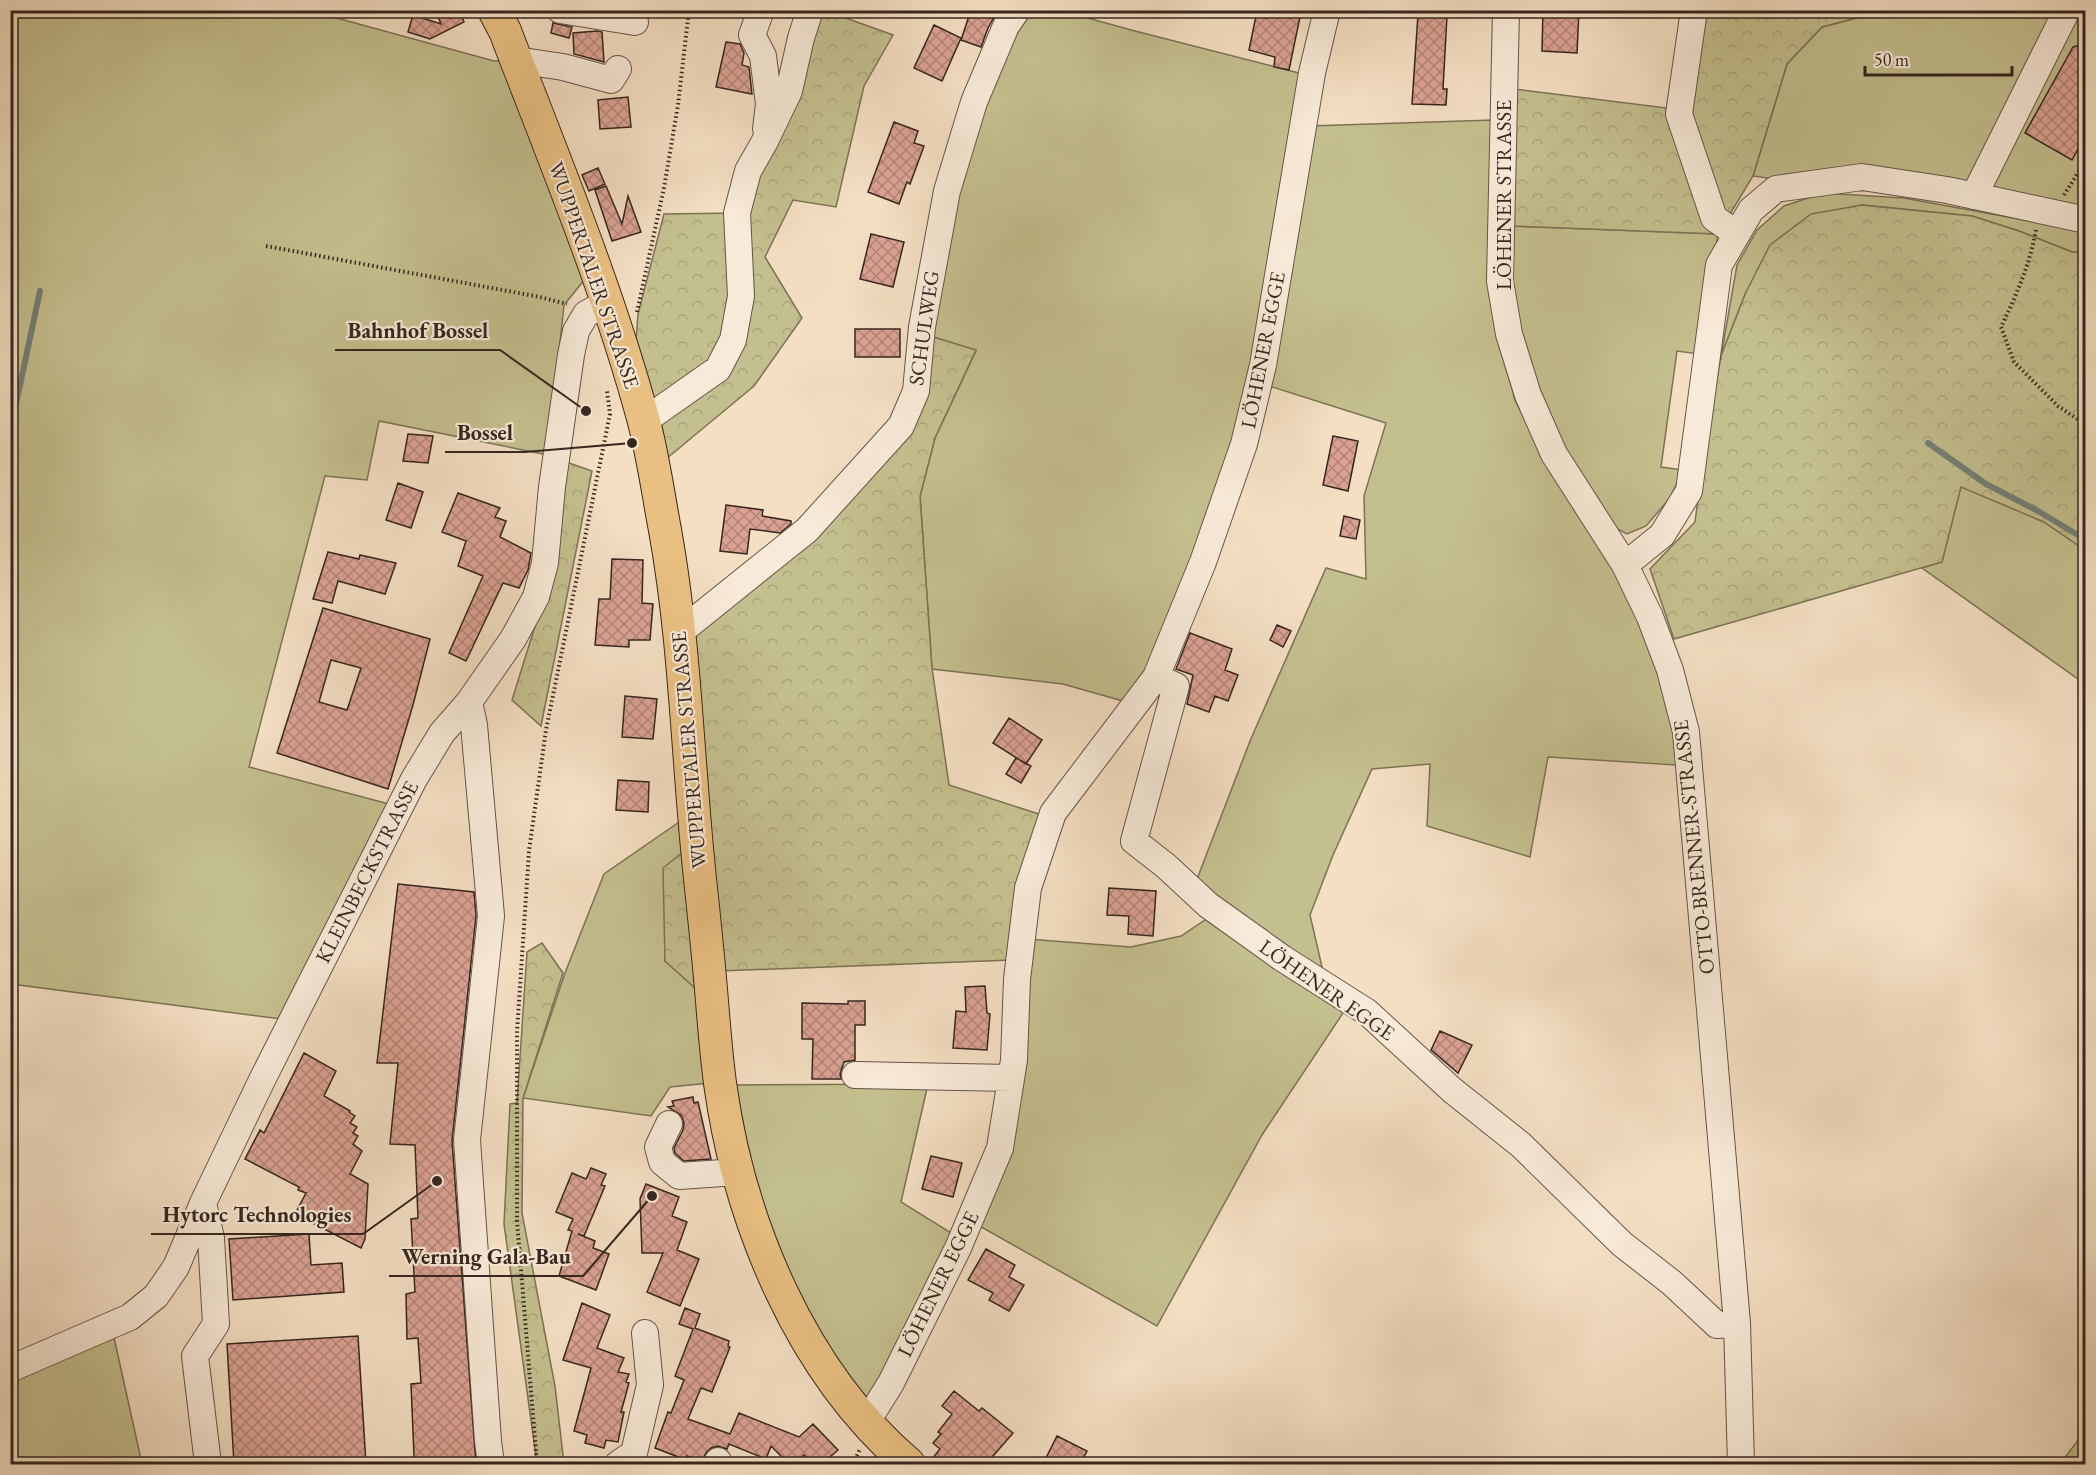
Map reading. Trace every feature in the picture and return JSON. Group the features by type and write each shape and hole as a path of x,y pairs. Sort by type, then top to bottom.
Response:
{"main road":[{"name":"WUPPERTALER STRASSE","path":"494,10 516,60 608,302 644,421 666,536 680,632 696,846 721,1085 738,1172 771,1270 802,1332 831,1379 866,1423 909,1464"}],"street":[{"path":"561,10 635,22"},
{"path":"760,10 752,35 763,56 769,104 765,141"},
{"path":"644,421 718,369 733,340 741,296 737,213 748,171 789,91 810,10"},
{"name":"SCHULWEG","path":"680,632 807,530 901,426 916,391 922,327 947,191 974,102 1006,26 1017,10"},
{"name":"LÖHENER EGGE","path":"866,1423 891,1383 958,1248 1000,1148 1014,1060 1017,979 1028,888 1053,813 1156,677 1203,562 1244,444 1263,365 1312,73 1327,10"},
{"name":"LÖHENER STRASSE","path":"1506,10 1500,281 1509,334 1528,395 1554,454 1625,565"},
{"path":"1694,10 1678,114 1714,218 1737,234"},
{"path":"1974,196 2067,10"},
{"path":"516,60 564,67 611,80 618,69"},
{"path":"1625,565 1662,535 1689,491 1719,265 1751,210 1776,189 1863,177 1947,190 2085,220"},
{"name":"KLEINBECKSTRASSE","path":"10,1369 130,1317 156,1296 176,1267 203,1203 273,1057 414,779 442,733 469,702 513,639 536,597 545,563 552,487 576,331 586,314 608,302"},
{"name":"OTTO-BRENNER-STRASSE","path":"1625,565 1650,617 1670,670 1686,732 1737,1323 1741,1464"},
{"name":"LÖHENER EGGE","path":"1156,677 1176,686 1134,841 1166,866 1208,905 1282,958 1367,1012 1452,1090 1521,1145 1622,1244 1672,1283 1717,1325 1737,1323"},
{"path":"469,702 474,725 491,916 467,1140 491,1464"},
{"path":"855,1075 1011,1078"},
{"path":"669,1124 658,1147 662,1162 679,1176 738,1172"},
{"path":"203,1203 211,1238 216,1324 195,1356 208,1464"},
{"path":"625,1463 634,1452 650,1385 645,1333"}],"path":[{"path":"637,313 664,188 689,10"},
{"path":"2085,160 2045,212 2016,296 2001,327 2014,362 2058,406 2085,425"},
{"path":"266,246 540,297"},
{"path":"537,1464 517,1221 517,1032 529,851 546,730 610,414"}],"green space":[{"path":"11,11 323,11 322,14 494,61 506,60 585,279 564,305 548,455 379,421 367,480 325,476 249,767 389,804 281,1019 11,984"},
{"path":"818,11 826,11 893,35 864,86 836,207 793,200 765,257 802,318 754,386 666,459 635,352 638,314 664,214 737,213"},
{"path":"1023,11 1062,11 1303,74 1254,388 1201,553 1130,703 1063,684 932,669 920,496 935,438 976,351 927,335 951,190"},
{"path":"1705,11 1866,11 1860,17 1822,27 1787,64 1753,176 1718,234 1510,226 1515,89 1690,111"},
{"path":"1866,11 2085,11 2085,209 1753,176 1787,64 1822,27 1860,17"},
{"path":"1493,120 1498,334 1515,400 1553,476 1610,561 1653,645 1672,719 1676,765 1548,757 1530,857 1427,826 1430,764 1372,769 1333,855 1310,915 1325,980 1194,887 1250,741 1326,568 1366,579 1364,496 1386,423 1266,385 1309,126"},
{"path":"1823,193 1904,198 2085,231 2085,253 2072,252 2019,231 1972,216 1862,205 1746,292 1721,356 1737,265 1757,230 1784,206"},
{"path":"1862,205 1972,216 2019,231 2072,252 2085,253 2085,550 2044,522 1961,487 1942,562 1674,639 1650,569 1695,522 1705,443 1721,356 1746,292 1770,245 1811,214"},
{"path":"1510,226 1718,234 1699,354 1677,351 1661,467 1683,470 1670,498 1646,526 1627,534 1616,528 1562,444 1532,372 1511,295"},
{"path":"927,335 976,350 935,438 920,496 932,668 949,785 1045,816 1011,960 720,971 694,629 906,428"},
{"path":"563,461 592,471 541,726 512,700 544,597"},
{"path":"1961,486 2044,522 2085,550 2085,684 1922,568 1942,562"},
{"path":"685,818 688,848 665,961 695,988 710,1083 670,1087 651,1116 523,1098 565,973 604,874"},
{"path":"688,848 701,980 695,988 665,961 663,868"},
{"path":"1211,916 1347,1007 1262,1135 1157,1326 976,1224 1028,939 1131,947 1181,936"},
{"path":"542,943 563,973 523,1098 522,1213 555,1386 564,1464 537,1464 504,1224 510,1104 517,1103 527,952"},
{"path":"928,1084 901,1202 956,1236 876,1399 865,1402 836,1364 779,1257 751,1166 736,1085"},
{"path":"113,1333 142,1464 11,1464 11,1376"},
{"path":"2085,1431 2085,1464 2060,1464"}],"building":[{"path":"435,10 459,10 464,22 430,39 408,32 413,15 441,24"},
{"path":"971,10 998,10 981,47 961,40"},
{"path":"1543,10 1579,10 1577,53 1542,51"},
{"path":"1257,11 1300,17 1289,70 1274,67 1275,57 1249,50"},
{"path":"1418,14 1447,16 1443,89 1447,89 1446,105 1412,104"},
{"path":"553,23 572,27 569,38 551,33"},
{"path":"934,25 961,38 942,81 914,68"},
{"path":"602,32 604,62 574,54 573,33"},
{"path":"726,42 740,44 744,53 742,65 749,67 752,94 716,87"},
{"path":"2085,43 2085,136 2072,160 2025,133 2073,47"},
{"path":"628,97 631,127 600,129 598,100"},
{"path":"894,122 918,131 914,143 924,146 910,184 907,182 899,204 868,192"},
{"path":"598,168 605,184 589,191 582,175"},
{"path":"606,186 622,224 628,196 641,232 612,241 595,190"},
{"path":"871,234 904,242 893,287 860,279"},
{"path":"855,329 900,329 900,357 855,357"},
{"path":"408,434 433,436 428,463 403,461"},
{"path":"1333,436 1358,441 1348,491 1323,485"},
{"path":"398,483 423,492 411,528 386,520"},
{"path":"458,493 500,508 495,517 506,521 500,537 531,553 528,570 519,588 503,583 466,661 449,653 483,576 458,566 466,541 442,532"},
{"path":"726,505 763,510 762,516 791,521 791,524 780,533 750,529 747,554 720,551"},
{"path":"1344,516 1360,520 1356,539 1340,536"},
{"path":"328,552 359,559 360,555 396,563 385,594 338,581 332,603 313,599"},
{"path":"612,559 643,560 642,603 653,604 650,640 629,640 629,647 595,645 599,599 610,599"},
{"path":"323,608 430,639 388,789 277,753","holes":["331,660 361,668 347,710 319,702"]},
{"path":"1277,625 1291,631 1283,647 1270,640"},
{"path":"1190,633 1232,649 1225,670 1238,675 1228,701 1215,696 1209,712 1187,704 1193,675 1176,669"},
{"path":"625,696 657,699 653,739 622,737"},
{"path":"1009,718 1042,740 1026,764 993,743"},
{"path":"1016,758 1031,766 1021,783 1006,774"},
{"path":"618,780 649,782 648,812 616,810"},
{"path":"398,884 474,892 476,916 452,1141 476,1464 416,1464 414,1456 411,1384 421,1383 418,1338 407,1339 406,1294 415,1292 411,1219 418,1218 415,1145 390,1144 398,1063 377,1063"},
{"path":"1109,888 1156,891 1153,936 1128,934 1129,916 1107,915"},
{"path":"985,986 987,1013 990,1014 987,1050 953,1048 956,1011 966,1012 965,987"},
{"path":"848,1001 865,1001 865,1025 855,1025 855,1060 844,1062 840,1074 841,1079 812,1079 813,1039 802,1039 802,1003 848,1004"},
{"path":"1440,1031 1472,1045 1458,1073 1431,1050"},
{"path":"304,1053 336,1071 324,1096 355,1116 350,1123 357,1127 353,1133 358,1136 353,1144 362,1151 350,1174 368,1184 365,1239 361,1248 295,1214 306,1193 298,1190 299,1187 245,1159 260,1130 264,1133"},
{"path":"693,1097 694,1103 698,1102 711,1159 684,1161 675,1153 674,1148 683,1130 684,1122 681,1115 668,1107 674,1106 672,1101"},
{"path":"931,1156 962,1163 953,1197 922,1189"},
{"path":"591,1168 606,1174 601,1185 605,1186 584,1236 578,1234 595,1241 593,1248 609,1254 596,1290 559,1276 572,1231 568,1230 573,1219 556,1212 572,1173 586,1179"},
{"path":"646,1184 679,1197 672,1216 687,1222 677,1250 699,1259 680,1306 647,1292 663,1253 642,1253 640,1199"},
{"path":"309,1234 311,1265 342,1263 344,1292 233,1300 229,1239"},
{"path":"986,1249 1015,1265 1009,1277 1024,1285 1009,1311 989,1300 993,1293 968,1280"},
{"path":"582,1303 610,1315 597,1348 624,1358 618,1372 629,1374 626,1382 629,1383 621,1412 624,1412 618,1442 606,1440 604,1448 585,1443 587,1435 574,1431 591,1368 563,1360"},
{"path":"685,1308 700,1314 695,1328 729,1341 728,1346 730,1347 712,1392 701,1388 688,1419 730,1434 739,1413 799,1437 813,1424 838,1450 822,1464 813,1464 804,1455 793,1464 789,1464 771,1446 766,1459 729,1444 727,1449 718,1446 711,1448 702,1461 687,1456 686,1460 655,1448 668,1412 671,1413 684,1380 675,1376 693,1329 679,1324"},
{"path":"358,1336 366,1464 234,1464 227,1344"},
{"path":"954,1391 979,1411 982,1408 1013,1433 986,1464 928,1464 940,1449 933,1443 941,1434 938,1432 952,1414 942,1406"},
{"path":"1057,1436 1087,1451 1080,1464 1053,1464 1045,1460"}],"waterway":[{"path":"10,432 40,291"},
{"path":"1928,443 1986,484 2038,511 2086,540"}],"place":[{"name":"Bahnhof Bossel","path":"586,411"},
{"name":"Bossel","path":"632,443"},
{"name":"Hytorc Technologies","path":"437,1181"},
{"name":"Werning Gala-Bau","path":"652,1196"}]}
